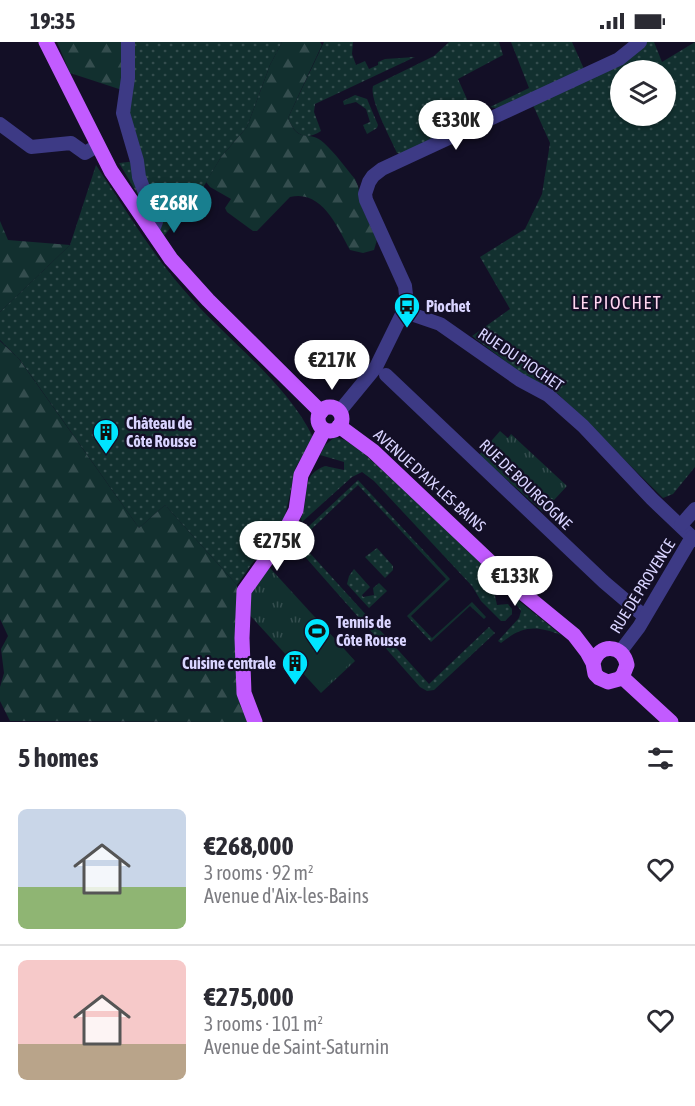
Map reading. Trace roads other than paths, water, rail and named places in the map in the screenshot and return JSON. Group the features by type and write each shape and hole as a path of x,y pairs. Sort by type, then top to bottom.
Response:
{"main road":[{"path":"46,42 97,146 152,232 208,300 321,412"},
{"path":"331,408 339,419 331,431 324,429 318,420 321,412 331,408"},
{"name":"AVENUE D'AIX-LES-BAINS","path":"339,419 524,594 574,635 602,650 613,649 620,652"},
{"path":"255,722 244,693 242,638 244,591 281,539 296,510 301,475 324,429"},
{"name":"AVENUE D'AIX-LES-BAINS","path":"574,635 593,663 595,674 603,681 614,681 622,677"},
{"path":"593,663 602,650"},
{"path":"620,652 626,659 627,665 622,677 670,722"}],"street":[{"path":"128,42 128,78 123,113 137,161 139,177 156,222 152,232"},
{"path":"339,419 376,367 405,312 407,302 405,286 366,200 366,188 372,176 409,155 619,59 640,42"},
{"path":"0,124 31,147 71,143 84,153 97,146"},
{"name":"RUE DU PIOCHET","path":"405,312 440,324 519,380 548,395 584,426 652,499 693,538"},
{"name":"RUE DE BOURGOGNE","path":"386,375 604,582 644,616"},
{"path":"681,525 695,508"},
{"name":"RUE DE PROVENCE","path":"620,652 639,627 693,538"}],"place":[{"name":"Piochet","path":"407,329"},
{"name":"Château de Côte Rousse","path":"106,455"},
{"name":"Tennis de Côte Rousse","path":"317,654"},
{"name":"Cuisine centrale","path":"295,686"}],"district":[{"name":"LE PIOCHET","path":"617,302"}]}
